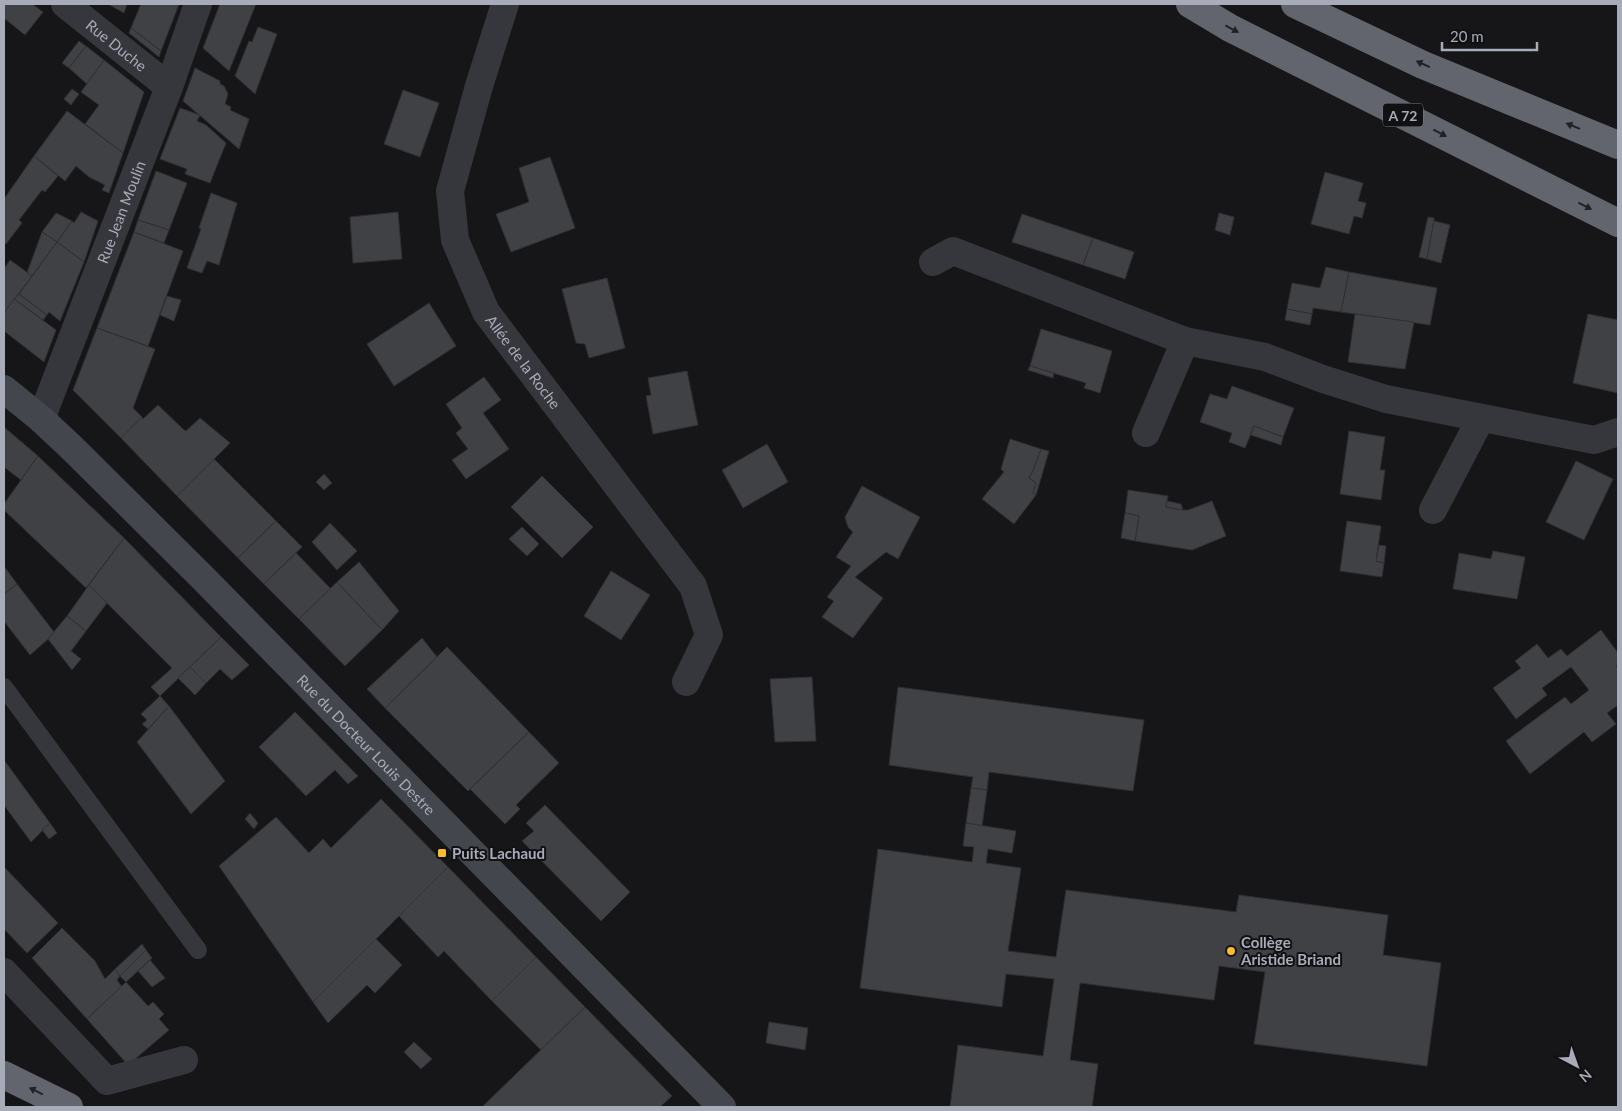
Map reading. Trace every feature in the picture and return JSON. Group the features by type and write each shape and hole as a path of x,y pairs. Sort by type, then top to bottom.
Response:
{"highway":[{"name":"A 72","path":"1190,4 1239,32 1618,223"},
{"path":"1295,4 1423,64 1618,145"},
{"path":"4,1076 69,1107"}],"street":[{"name":"Rue Duche","path":"65,4 169,87"},
{"name":"Rue Jean Moulin","path":"41,419 169,87 198,4"},
{"name":"Allée de la Roche","path":"505,4 450,191 455,240 486,312 693,586 709,635 686,682"},
{"path":"933,262 953,251 1185,341 1265,357 1386,399 1594,440 1618,432"},
{"path":"1146,433 1185,341"},
{"name":"Rue du Docteur Louis Destre","path":"4,389 41,419 206,581 722,1107"},
{"path":"1433,510 1480,418"},
{"path":"4,972 107,1081 184,1060"}],"lane":[{"path":"4,687 198,950"}],"building":[{"path":"4,4 32,4 43,12 25,35 4,18"},
{"path":"108,4 127,4 124,13"},
{"path":"141,4 179,4 161,51 131,28"},
{"path":"220,4 256,4 229,71 203,48"},
{"path":"258,27 277,34 255,94 235,76 249,41 252,42"},
{"path":"131,28 161,51 159,57 129,33"},
{"path":"79,41 86,46 69,68 62,63"},
{"path":"86,46 104,60 87,84 69,68"},
{"path":"104,60 144,92 123,153 85,124 99,105 81,92"},
{"path":"195,68 220,81 220,84 224,86 228,94 225,104 231,107 230,110 249,119 239,149 183,101"},
{"path":"72,89 79,94 71,105 64,99"},
{"path":"403,90 439,103 420,157 384,144"},
{"path":"180,108 200,115 197,121 206,125 226,143 210,183 185,174 187,169 160,159"},
{"path":"67,111 123,153 109,193 102,190 105,185 89,177 76,166 65,181 34,156"},
{"path":"34,156 58,176 45,192 42,190 19,220 22,223 6,244 4,242 4,199"},
{"path":"550,157 575,228 511,252 496,214 529,202 519,168"},
{"path":"156,171 187,183 169,230 138,220"},
{"path":"1325,172 1363,183 1358,201 1366,203 1362,218 1354,216 1349,234 1311,224"},
{"path":"211,193 237,203 219,265 207,261 202,273 187,268"},
{"path":"81,212 98,221 84,262 57,242"},
{"path":"398,212 402,259 353,263 350,217"},
{"path":"56,213 72,221 57,242 42,232"},
{"path":"1219,213 1234,217 1230,235 1215,230"},
{"path":"1022,214 1093,238 1083,265 1012,242"},
{"path":"1428,217 1434,218 1434,221 1427,259 1419,257"},
{"path":"138,220 169,230 164,243 134,232"},
{"path":"1434,221 1450,225 1441,263 1427,259"},
{"path":"42,232 57,242 32,276 27,273"},
{"path":"134,232 183,251 148,346 97,328"},
{"path":"1093,238 1134,252 1125,279 1083,265"},
{"path":"57,242 84,262 60,321 49,312 47,315 19,294"},
{"path":"10,260 32,276 4,313 4,269"},
{"path":"1326,267 1349,272 1341,312 1313,308 1312,314 1287,309 1292,283 1320,288"},
{"path":"1349,272 1437,288 1430,325 1341,312"},
{"path":"607,278 625,348 589,358 585,344 576,343 562,289"},
{"path":"19,294 47,315 43,320 14,299"},
{"path":"167,296 181,300 174,321 160,315"},
{"path":"14,299 56,330 44,362 4,331 4,313"},
{"path":"429,303 456,346 394,386 367,344"},
{"path":"1287,309 1312,314 1310,325 1285,320"},
{"path":"1355,314 1414,322 1405,369 1348,362"},
{"path":"1588,314 1618,320 1618,393 1573,383"},
{"path":"97,328 155,349 133,408 142,417 121,438 73,390"},
{"path":"1041,329 1112,351 1100,393 1084,388 1086,383 1030,366"},
{"path":"1030,366 1054,373 1053,378 1028,370"},
{"path":"687,371 698,425 653,434 646,396 651,395 648,378"},
{"path":"484,377 501,400 483,413 509,449 466,479 452,460 468,449 456,433 462,428 446,404"},
{"path":"1232,386 1294,408 1283,437 1254,426 1245,448 1229,442 1232,433 1200,422 1210,394 1227,399"},
{"path":"158,405 184,430 186,431 200,418 230,443 177,496 121,438 142,417 143,419"},
{"path":"1254,426 1283,437 1281,445 1251,435"},
{"path":"4,427 38,456 21,480 4,467"},
{"path":"1349,431 1385,437 1380,470 1385,470 1381,500 1340,494"},
{"path":"1010,439 1041,449 1029,478 1036,483 1033,493 1036,495 1014,524 982,499 1004,472 1001,469"},
{"path":"767,444 788,482 743,508 722,470"},
{"path":"1041,449 1049,451 1036,495 1033,493 1036,483 1029,478"},
{"path":"38,456 124,538 86,588 4,510 4,504"},
{"path":"214,459 276,521 238,558 177,496"},
{"path":"1576,461 1613,479 1584,540 1546,522"},
{"path":"324,474 332,483 324,490 316,482"},
{"path":"542,476 593,527 562,558 511,507"},
{"path":"862,486 920,517 898,559 886,552 855,577 883,598 853,638 822,617 834,601 827,597 851,566 836,557 853,532 848,527 845,517"},
{"path":"1128,490 1168,496 1166,507 1183,510 1212,501 1226,536 1192,550 1135,541 1139,516 1125,513"},
{"path":"1167,501 1181,504 1183,510 1166,507"},
{"path":"1125,513 1139,516 1135,541 1121,538"},
{"path":"276,521 302,547 264,584 238,558"},
{"path":"1347,521 1381,526 1376,561 1384,563 1382,577 1340,571"},
{"path":"330,523 357,551 337,570 312,542"},
{"path":"522,527 539,544 527,556 509,539"},
{"path":"124,538 221,637 160,696 151,687 172,668 89,585"},
{"path":"1379,545 1386,546 1384,563 1376,561"},
{"path":"1493,551 1525,557 1517,599 1453,589 1459,553 1491,559"},
{"path":"296,553 331,589 299,619 264,584"},
{"path":"359,562 399,611 382,630 337,582"},
{"path":"4,566 17,584 4,594"},
{"path":"611,571 650,595 621,640 584,616"},
{"path":"337,582 382,630 345,666 299,619"},
{"path":"17,584 54,632 30,655 4,621 4,594"},
{"path":"89,585 107,603 86,631 67,616"},
{"path":"67,616 86,631 71,651 81,659 72,670 48,639"},
{"path":"1601,630 1618,653 1618,664 1616,666 1618,669 1618,705 1607,713 1616,724 1592,742 1584,732 1530,774 1506,741 1565,697 1571,704 1589,690 1571,667 1542,688 1547,695 1516,719 1493,688 1521,668 1515,661 1537,644 1548,658 1561,649 1567,656"},
{"path":"221,637 249,665 232,680 220,669 206,683 190,667"},
{"path":"422,638 437,657 385,708 367,689"},
{"path":"447,647 529,732 468,791 385,708"},
{"path":"190,667 206,683 195,695 178,678"},
{"path":"812,677 816,741 775,742 770,679"},
{"path":"898,687 1144,720 1133,791 989,772 987,790 971,788 973,777 889,765"},
{"path":"160,696 169,706 148,729 142,724 147,720 141,714"},
{"path":"169,706 225,781 191,814 137,742"},
{"path":"295,712 358,776 348,784 335,770 306,796 259,747"},
{"path":"529,732 559,763 516,805 520,809 505,824 470,789"},
{"path":"4,760 50,823 31,842 4,805"},
{"path":"971,788 987,790 982,826 966,823"},
{"path":"381,799 448,867 313,1002 219,866 276,817 309,853 323,839 331,848"},
{"path":"545,805 630,892 601,921 522,841 534,831 526,823"},
{"path":"250,813 258,823 254,829 245,819"},
{"path":"50,823 57,833 49,839 42,830"},
{"path":"966,823 1016,831 1012,853 988,849 986,863 1021,868 1008,951 1056,957 1066,890 1236,912 1239,895 1388,915 1383,955 1441,963 1427,1066 1254,1044 1265,972 1219,966 1214,1000 1080,983 1070,1060 1098,1064 1092,1107 950,1107 958,1045 1043,1056 1054,979 1006,974 1002,1007 860,988 878,849 972,862 974,847 963,846"},
{"path":"448,867 536,957 492,1001 444,951 438,957 399,916"},
{"path":"5,868 58,923 27,953 4,929"},
{"path":"62,928 95,961 105,979 115,969 120,976 117,980 122,987 87,1019 32,958"},
{"path":"376,939 402,965 375,993 367,985 328,1023 313,1002"},
{"path":"142,944 146,950 120,976 115,969"},
{"path":"146,950 152,958 126,982 120,976"},
{"path":"536,957 585,1007 541,1050 492,1001"},
{"path":"150,960 165,978 152,987 138,971"},
{"path":"126,982 148,1006 153,1002 164,1014 159,1019 169,1030 128,1065 87,1019"},
{"path":"585,1007 672,1096 660,1107 482,1107"},
{"path":"769,1022 808,1028 805,1050 766,1043"},
{"path":"414,1042 432,1059 421,1069 404,1052"}],"place":[{"name":"Puits Lachaud","path":"442,853"},
{"name":"Collège Aristide Briand","path":"1231,951"}]}
